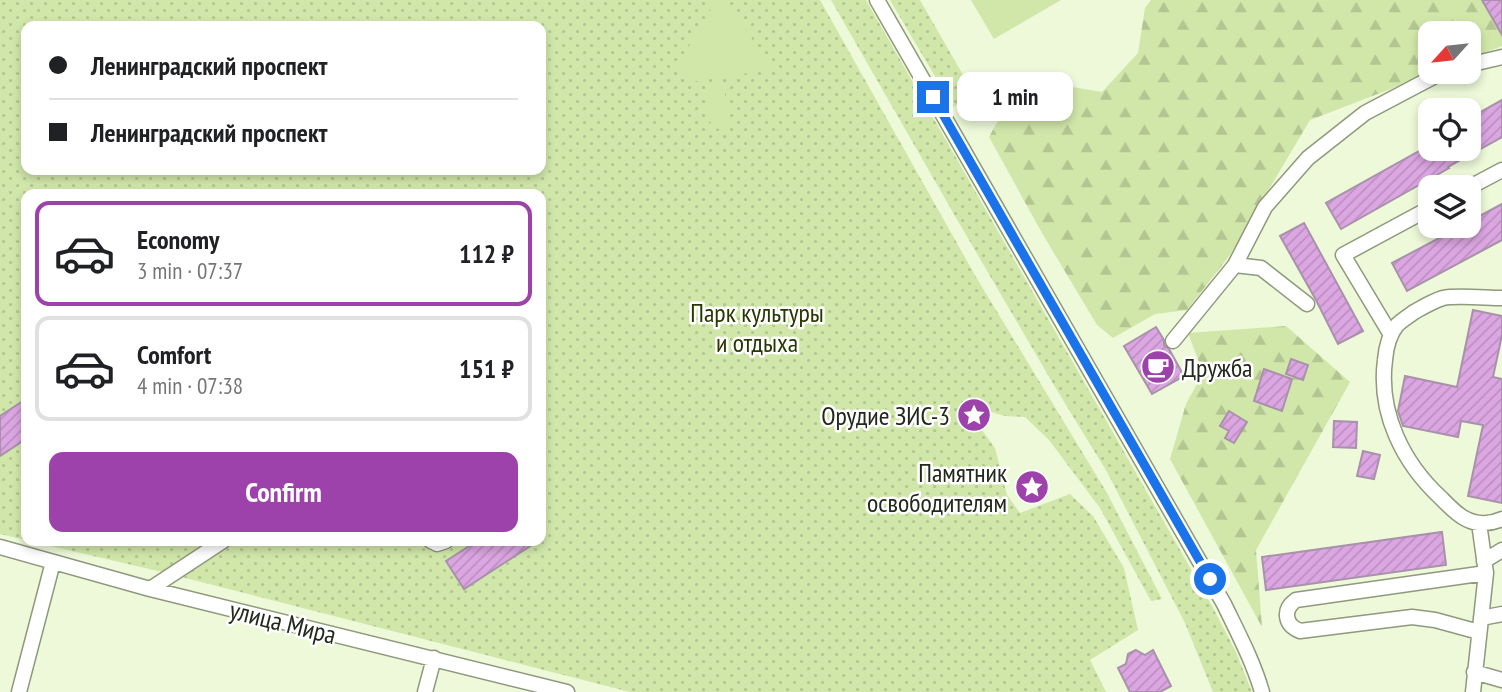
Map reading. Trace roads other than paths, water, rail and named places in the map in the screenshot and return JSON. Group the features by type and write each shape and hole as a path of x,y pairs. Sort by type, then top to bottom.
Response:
{"street":[{"path":"877,0 1224,604 1246,648 1262,692"},
{"path":"1481,62 1502,57"},
{"path":"1173,341 1235,265 1265,207 1308,158 1365,113 1420,84"},
{"path":"1481,181 1502,170"},
{"path":"1391,335 1343,254 1418,214"},
{"path":"1235,265 1261,268 1307,304"},
{"path":"1502,298 1445,298 1421,308 1399,323 1391,335 1383,375 1386,402 1398,441 1427,485 1465,519 1479,523 1494,523 1502,519"},
{"path":"1473,692 1485,567 1479,523"},
{"path":"150,589 215,546"},
{"name":"улица Мира","path":"0,547 150,589 567,692"},
{"path":"1502,550 1485,567 1296,600 1291,603 1286,618 1290,625 1300,631 1412,617 1480,625 1502,614"},
{"path":"19,692 53,562"},
{"path":"425,692 434,658"},
{"path":"1474,672 1502,680"}],"place":[{"name":"Дружба","path":"1158,367"},
{"name":"Орудие ЗИС-3","path":"974,415"},
{"name":"Памятник освободителям","path":"1032,487"}],"park label":[{"name":"Парк культуры и отдыха","path":"757,327"}]}
